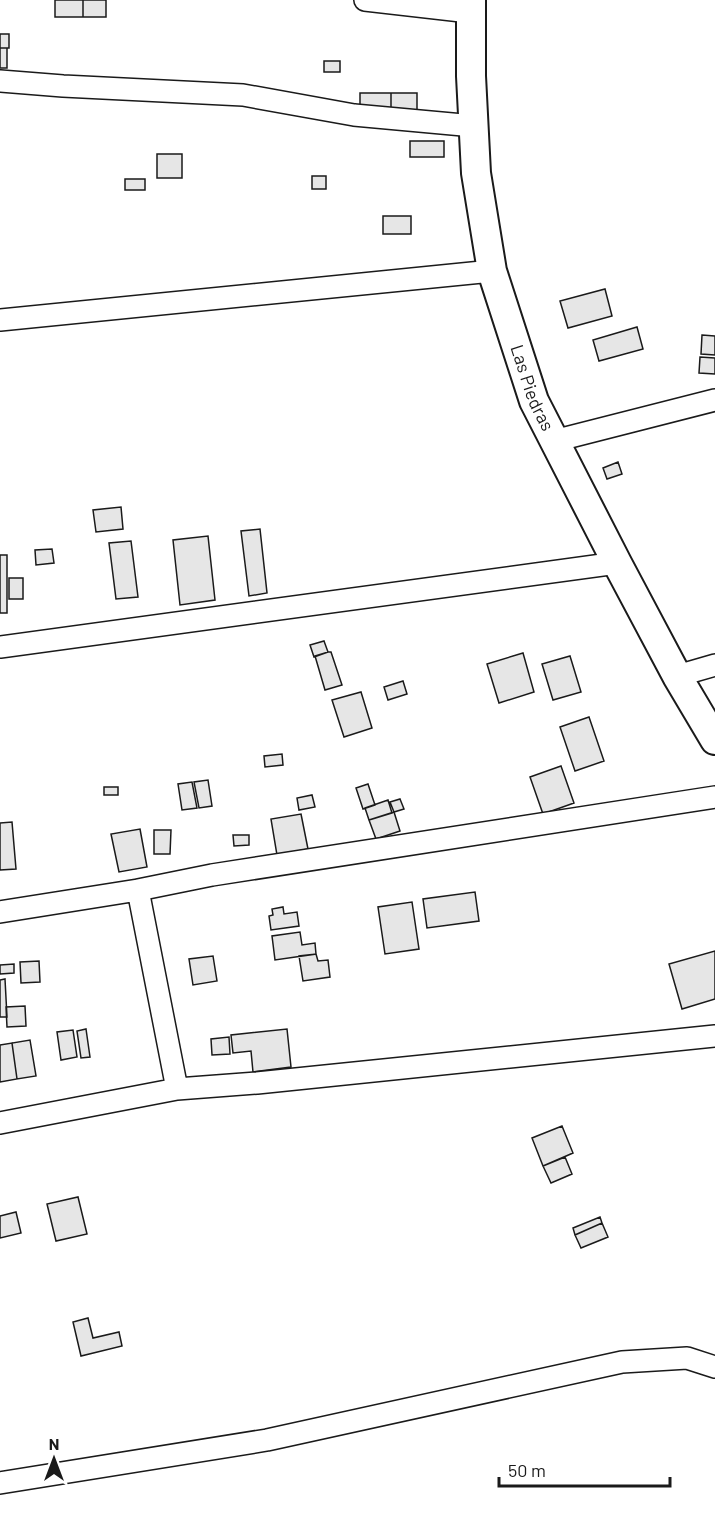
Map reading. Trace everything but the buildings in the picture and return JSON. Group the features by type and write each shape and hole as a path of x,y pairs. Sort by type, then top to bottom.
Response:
{"street":[{"path":"365,0 470,6"},
{"name":"Las Piedras","path":"470,6 476,173 492,271 534,401 616,563 677,676 715,740"},
{"path":"0,81 243,95 354,115 474,126"},
{"path":"0,320 492,271"},
{"path":"554,441 715,400"},
{"path":"0,646 616,563"},
{"path":"677,676 715,665"},
{"path":"0,912 138,890 212,875 715,796"},
{"path":"138,890 177,1089"},
{"path":"0,1123 177,1089 258,1083 715,1036"},
{"path":"0,1483 267,1440 622,1362 687,1358 715,1367"}]}
